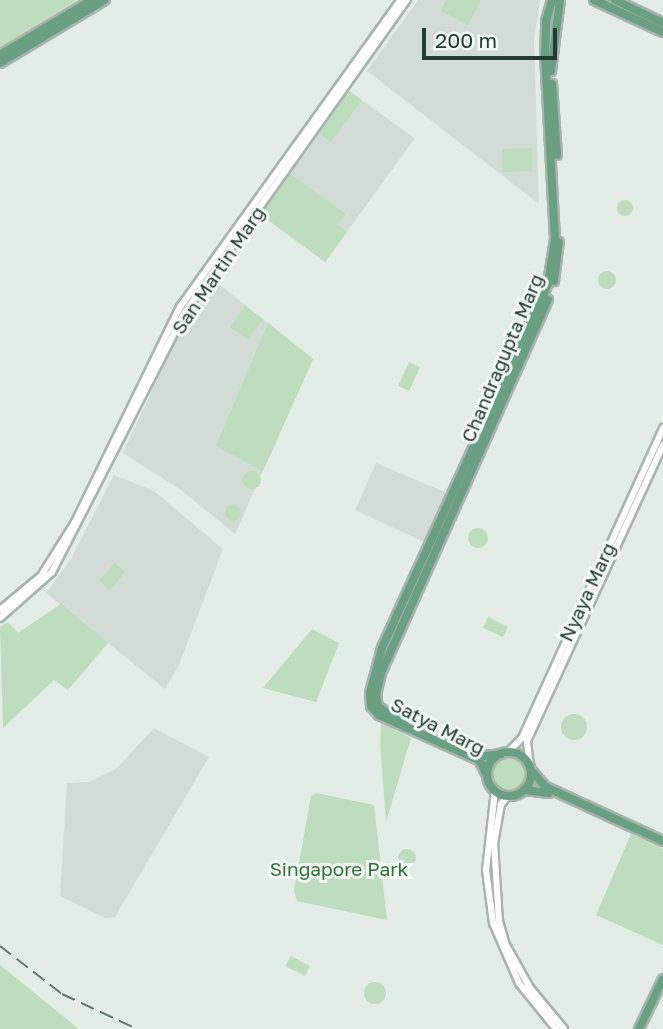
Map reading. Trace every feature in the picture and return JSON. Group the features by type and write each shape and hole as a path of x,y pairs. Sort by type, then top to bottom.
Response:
{"main road":[{"path":"0,55 92,0"},
{"path":"0,63 105,0"},
{"name":"Chandragupta Marg","path":"375,706 371,685 382,648 548,283 555,239 545,57 546,21 552,0"},
{"name":"Chandragupta Marg","path":"375,706 387,658 553,286 561,225 551,59 560,0"},
{"path":"594,0 663,32"},
{"path":"615,0 663,23"},
{"name":"Satya Marg","path":"375,706 477,754 504,753"},
{"name":"Satya Marg","path":"375,706 385,719 479,760 488,775"},
{"path":"504,753 520,755 546,787 663,843 544,791 524,790 508,796 495,790 488,775 490,764 504,753"},
{"path":"524,790 530,768"},
{"path":"641,1029 663,979"},
{"path":"641,1029 663,986"}],"street":[{"name":"San Martin Marg","path":"0,610 41,576 75,522 180,307 401,0"},
{"name":"San Martin Marg","path":"0,618 52,572 185,312 407,0"},
{"name":"Nyaya Marg","path":"504,753 522,738 663,428"},
{"name":"Nyaya Marg","path":"530,768 527,741 663,445"},
{"path":"495,790 486,867 493,923 519,983 556,1029"},
{"path":"508,796 500,807 494,842 499,920 506,945 525,980 564,1029"}],"shaded area":[{"path":"418,0 540,0 534,39 539,204 367,71"},
{"path":"349,91 415,138 325,262 261,215"},
{"path":"214,280 313,359 235,534 181,490 123,453 185,320"},
{"path":"376,463 447,493 424,542 355,510"},
{"path":"114,475 154,491 223,549 179,665 165,689 46,593 71,559"},
{"path":"154,728 209,757 115,917 105,918 60,896 67,783 89,782 116,769"}],"green space":[{"path":"0,0 77,0 0,47"},
{"path":"446,0 481,0 468,25 441,11"},
{"path":"349,91 362,100 331,142 319,134"},
{"path":"532,148 532,171 502,172 502,149"},
{"path":"290,174 346,214 338,225 347,232 325,262 261,215"},
{"path":"625,200 631,202 631,214 625,216 619,214 617,208 619,202"},
{"path":"607,271 613,274 616,280 613,286 607,289 601,286 598,280 601,274"},
{"path":"245,306 263,319 248,340 230,327"},
{"path":"268,323 313,359 263,471 216,446"},
{"path":"409,362 420,367 409,391 398,386"},
{"path":"248,471 256,471 261,480 259,487 248,489 243,484 243,476"},
{"path":"233,505 239,507 239,519 233,521 227,519 225,513 227,507"},
{"path":"478,528 485,531 488,538 485,545 478,548 471,545 468,538 471,531"},
{"path":"115,563 125,572 110,590 99,581"},
{"path":"61,604 108,643 68,690 54,680 3,728 0,627 8,622 18,633"},
{"path":"488,617 508,627 503,637 483,628"},
{"path":"312,629 339,643 316,702 263,688"},
{"path":"574,714 583,718 587,727 583,736 574,740 565,736 561,727 565,718"},
{"path":"381,723 411,738 386,822 380,743"},
{"path":"509,757 521,762 526,774 521,786 509,791 497,786 492,774 497,762"},
{"name":"Singapore Park","path":"316,793 374,805 387,920 297,901 294,891 311,796"},
{"path":"631,834 663,849 663,945 596,915"},
{"path":"407,849 413,852 416,858 413,864 407,867 401,864 398,858 401,852"},
{"path":"291,956 310,966 305,976 285,966"},
{"path":"0,965 79,1029 0,1029"},
{"path":"375,982 383,985 386,993 383,1001 375,1004 367,1001 364,993 367,985"}],"railway":[{"path":"0,946 62,994 137,1029"}]}
